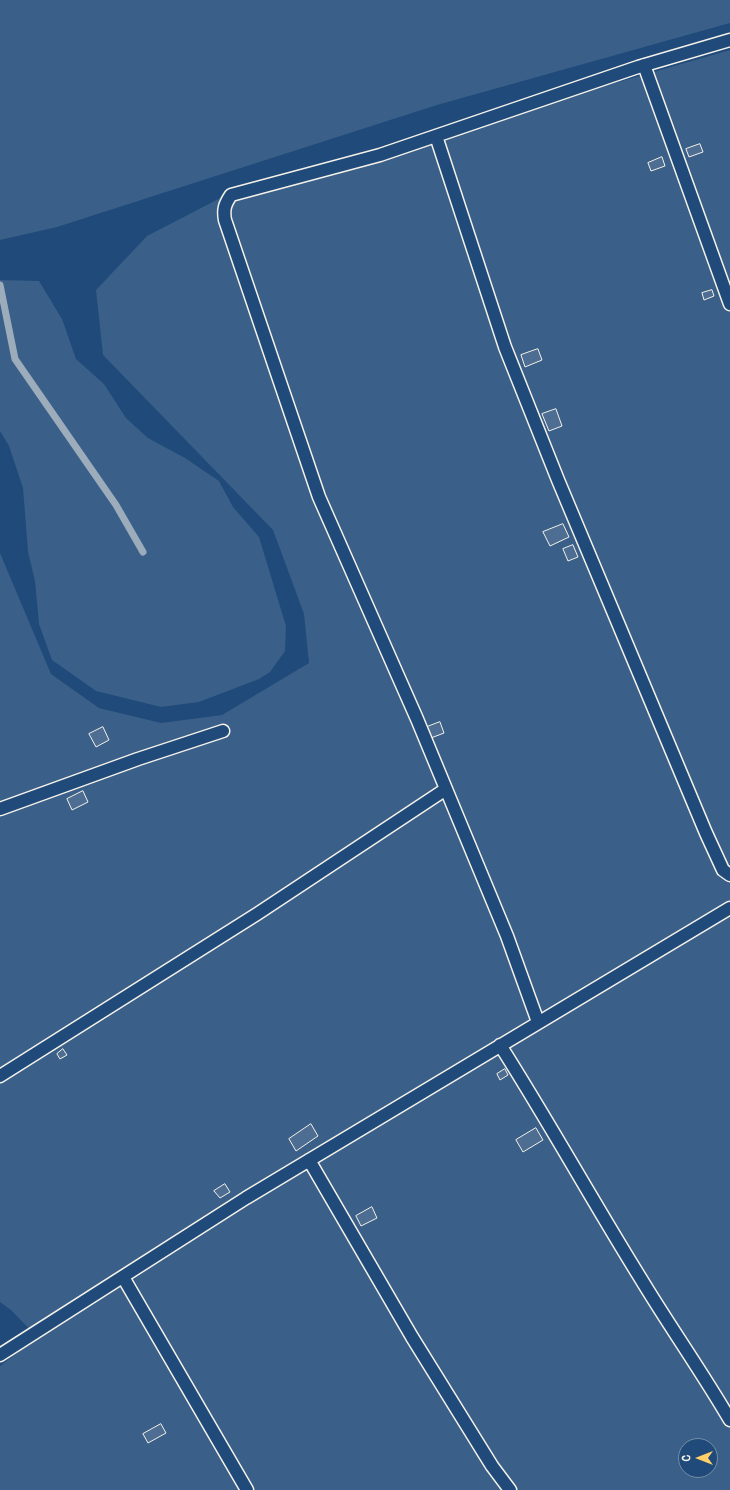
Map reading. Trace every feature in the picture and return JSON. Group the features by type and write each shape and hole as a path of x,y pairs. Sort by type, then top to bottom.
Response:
{"lane":[{"path":"538,1022 507,936 446,790 319,497 268,348 224,211 225,204 231,195 380,155 644,65 730,40"},
{"path":"644,65 730,304"},
{"path":"436,136 505,347 549,458 706,833 723,870 730,874"},
{"path":"0,809 138,759 224,731"},
{"path":"0,1076 257,914 446,790"},
{"path":"0,1355 309,1160 730,908"},
{"path":"500,1045 548,1122 641,1279 709,1384 730,1420"},
{"path":"309,1160 412,1337 492,1466 510,1490"},
{"path":"123,1277 247,1490"}],"shaded area":[{"path":"0,0 730,0 730,23 437,105 57,227 0,240"},
{"path":"730,50 730,1490 0,1490 0,1366 37,1337 11,1310 0,1302 0,553 51,674 99,708 161,723 222,715 309,663 304,614 273,530 103,355 96,290 147,236 228,194"},
{"path":"0,280 39,281 62,319 76,359 104,384 126,418 148,438 185,458 219,481 233,507 259,537 286,626 285,651 270,672 259,679 199,702 161,707 96,691 52,660 39,624 35,581 28,552 23,488 9,446 0,431"}],"building":[{"path":"700,144 703,152 689,157 686,149"},
{"path":"662,157 665,166 651,171 648,163"},
{"path":"712,290 714,296 704,300 702,293"},
{"path":"538,349 542,360 525,367 521,355"},
{"path":"556,409 562,426 549,431 542,414"},
{"path":"563,524 569,537 550,546 543,532"},
{"path":"573,545 578,557 568,561 563,549"},
{"path":"440,722 444,733 431,738 427,727"},
{"path":"103,727 109,740 96,747 89,734"},
{"path":"83,791 88,802 72,810 67,799"},
{"path":"63,1049 67,1055 60,1059 57,1054"},
{"path":"505,1069 508,1075 500,1080 497,1074"},
{"path":"311,1124 318,1136 296,1151 289,1139"},
{"path":"536,1128 543,1140 523,1152 516,1140"},
{"path":"225,1184 230,1192 220,1198 214,1191"},
{"path":"372,1207 377,1218 361,1226 356,1216"},
{"path":"161,1424 166,1433 148,1443 143,1434"}],"waterway":[{"path":"0,285 15,359 116,505 143,552"}]}
